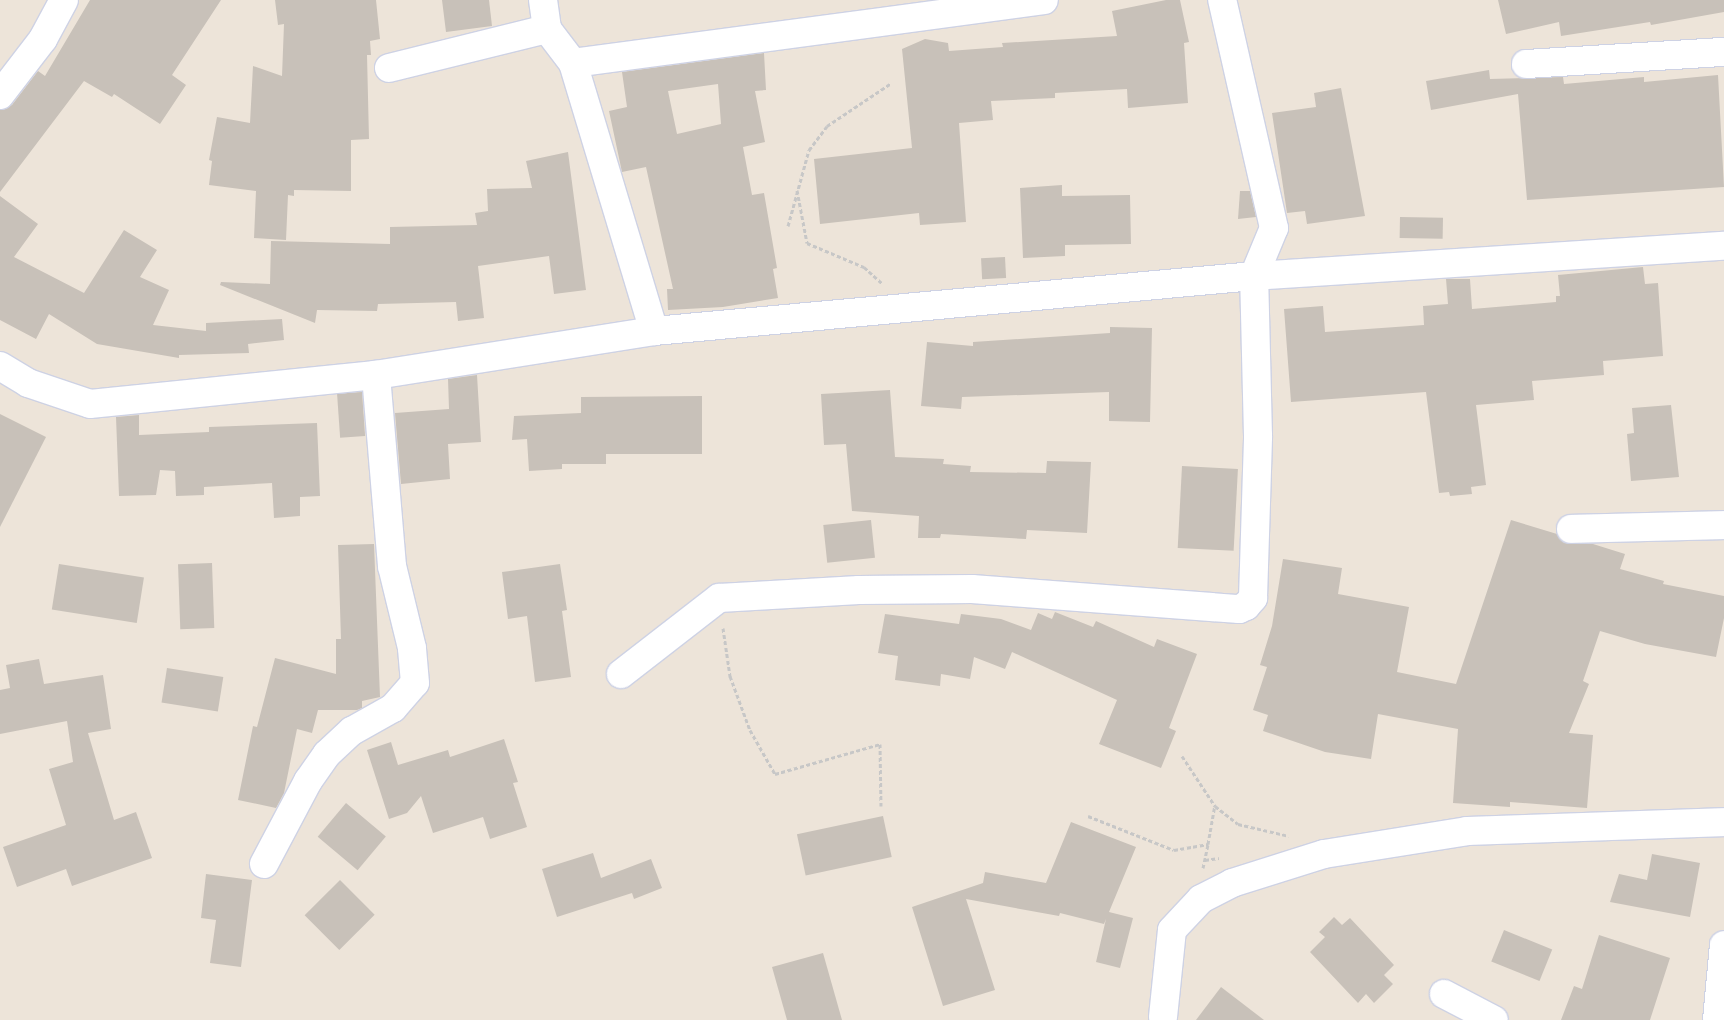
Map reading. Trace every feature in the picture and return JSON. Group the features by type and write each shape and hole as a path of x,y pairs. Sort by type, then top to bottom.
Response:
{"street":[{"path":"0,94 43,39 64,0"},
{"path":"543,0 547,29 572,63 654,331"},
{"path":"572,63 1044,0"},
{"path":"621,674 719,598 859,590 972,589 1239,609 1246,606 1253,598 1258,436 1254,276 1274,228 1222,0"},
{"path":"389,68 547,29"},
{"path":"1526,64 1724,52"},
{"path":"0,366 28,383 90,404 376,375 654,331 1254,276 1724,246"},
{"path":"264,864 308,781 327,754 352,731 393,708 406,697 416,683 412,648 392,566 376,375"},
{"path":"1571,529 1724,525"},
{"path":"1163,1017 1172,930 1201,900 1232,884 1324,854 1467,831 1724,822"},
{"path":"1717,1020 1724,946"},
{"path":"1444,994 1494,1020"}],"path":[{"path":"788,226 796,186 809,150 827,126 890,84"},
{"path":"796,186 807,243 864,267 885,287"},
{"path":"719,598 730,676 750,730 775,774 880,744 881,806"},
{"path":"1182,756 1215,806 1238,824 1308,841 1324,854"},
{"path":"1088,816 1174,850 1208,844 1215,806"}],"building":[{"path":"90,0 221,0 172,75 186,85 160,124 114,94 112,97 84,81 0,192 0,110 12,105 38,71 45,76"},
{"path":"275,0 376,0 380,39 370,41 371,55 367,55 369,139 351,140 351,191 294,190 294,196 288,195 286,240 254,238 256,191 209,185 212,161 209,160 217,117 250,123 253,66 282,76 284,24 278,25"},
{"path":"442,0 489,0 492,26 446,32"},
{"path":"1166,0 1180,0 1189,42 1184,43 1188,103 1128,108 1127,89 1055,93 1055,98 991,101 993,120 959,123 966,222 920,225 919,213 820,224 814,159 912,148 902,49 925,39 948,43 949,51 1003,47 1002,43 1117,36 1112,11"},
{"path":"1498,0 1724,0 1724,12 1651,25 1650,22 1561,36 1559,22 1506,34"},
{"path":"764,53 766,90 755,91 765,142 743,147 752,195 764,193 777,268 773,269 778,298 723,307 668,310 667,289 673,289 646,167 622,172 609,111 627,107 622,72","holes":["718,84 721,124 677,134 668,91"]},
{"path":"1489,70 1490,79 1563,77 1564,84 1644,77 1644,82 1718,75 1724,187 1527,200 1518,94 1431,110 1426,81"},
{"path":"1341,88 1365,216 1307,224 1305,211 1287,213 1272,113 1316,107 1314,93"},
{"path":"568,152 586,290 554,294 549,256 478,266 484,318 458,321 456,302 378,304 377,311 317,310 315,323 220,285 221,282 270,284 271,241 390,244 390,227 477,225 475,213 488,211 487,189 532,188 526,161"},
{"path":"1062,185 1062,196 1130,195 1131,244 1065,245 1065,256 1023,258 1020,188"},
{"path":"1240,191 1250,191 1256,217 1238,219"},
{"path":"0,196 38,224 14,257 84,293 124,230 157,250 140,277 169,290 153,325 206,331 206,323 282,319 284,340 248,344 249,353 179,355 179,358 97,344 49,314 36,339 0,320"},
{"path":"1400,217 1443,218 1443,239 1400,238"},
{"path":"1005,257 1006,278 982,279 981,258"},
{"path":"1643,267 1645,284 1658,283 1663,356 1603,361 1604,375 1532,381 1534,400 1476,405 1486,485 1471,487 1472,494 1450,496 1449,492 1439,493 1426,392 1291,402 1284,309 1323,306 1325,332 1424,325 1423,306 1448,304 1446,279 1470,279 1472,309 1556,302 1556,296 1560,296 1558,275"},
{"path":"1110,327 1152,328 1150,422 1109,421 1109,392 962,397 961,409 921,406 927,342 973,346 973,342 1110,333"},
{"path":"477,375 481,442 448,444 450,479 401,484 395,413 449,409 448,379"},
{"path":"890,390 895,457 944,459 943,464 971,466 970,472 1046,473 1047,461 1091,462 1087,533 1027,530 1026,539 941,534 940,538 918,538 919,516 852,511 846,444 824,445 821,394"},
{"path":"362,392 365,436 340,438 337,394"},
{"path":"702,396 702,454 606,454 606,464 562,464 562,469 529,471 527,439 512,440 514,416 581,413 581,397"},
{"path":"1671,405 1679,477 1631,481 1627,434 1634,433 1632,408"},
{"path":"0,414 46,437 0,527"},
{"path":"139,415 139,435 209,432 209,427 317,423 320,496 300,497 300,516 274,518 272,483 204,487 204,495 176,496 175,471 160,470 156,495 119,496 116,417"},
{"path":"1182,466 1238,469 1234,551 1178,548"},
{"path":"871,520 875,558 827,563 823,525"},
{"path":"1511,520 1557,534 1564,543 1593,544 1625,554 1620,569 1664,581 1663,584 1724,596 1724,618 1716,657 1645,644 1600,631 1583,681 1589,684 1569,733 1593,735 1587,808 1510,802 1510,807 1453,803 1458,729 1378,714 1371,759 1325,752 1263,731 1268,715 1253,710 1267,667 1260,665 1272,626 1283,559 1342,568 1338,594 1409,607 1397,672 1456,684"},
{"path":"374,544 380,697 362,701 362,708 357,710 318,710 312,733 297,729 284,793 276,808 238,800 253,726 257,727 275,658 336,674 336,639 341,639 338,545"},
{"path":"212,563 214,628 180,629 178,564"},
{"path":"59,564 144,577 137,623 52,609"},
{"path":"560,564 567,610 562,611 571,677 535,682 527,616 508,619 502,572"},
{"path":"1055,612 1093,627 1096,621 1154,647 1157,639 1197,654 1169,728 1176,731 1161,768 1099,744 1117,700 1012,652 1005,669 974,657 970,679 941,674 940,686 895,680 898,656 878,653 885,614 959,624 961,614 1001,619 1031,630 1038,613 1052,619"},
{"path":"39,659 44,684 103,675 111,729 88,733 114,820 136,812 152,858 72,886 66,869 17,887 3,847 66,825 49,769 73,762 67,721 0,734 0,690 10,688 6,665"},
{"path":"167,668 223,677 218,711 162,703"},
{"path":"504,739 518,782 513,783 527,827 490,839 483,817 433,833 421,796 407,813 389,819 367,750 391,742 398,765 448,750 450,757"},
{"path":"346,803 386,836 358,870 318,837"},
{"path":"883,816 892,857 806,875 797,834"},
{"path":"1071,822 1136,847 1109,912 1133,918 1120,968 1096,962 1106,919 1104,924 1060,913 1059,916 966,899 995,990 943,1006 912,907 983,883 985,872 1046,883"},
{"path":"593,853 601,878 651,859 662,888 634,899 632,893 557,917 542,869"},
{"path":"1652,854 1700,863 1690,917 1610,902 1619,874 1647,880"},
{"path":"206,874 252,880 241,967 210,963 216,920 201,918"},
{"path":"340,880 375,915 339,950 305,915"},
{"path":"1334,917 1342,925 1350,918 1394,965 1384,975 1393,984 1374,1003 1366,994 1358,1003 1310,952 1325,937 1319,932"},
{"path":"1504,930 1552,949 1539,981 1491,962"},
{"path":"1599,935 1670,958 1650,1020 1561,1020 1574,986 1582,989"},
{"path":"823,953 842,1020 787,1020 772,967"},
{"path":"1221,987 1264,1020 1196,1020"}]}
